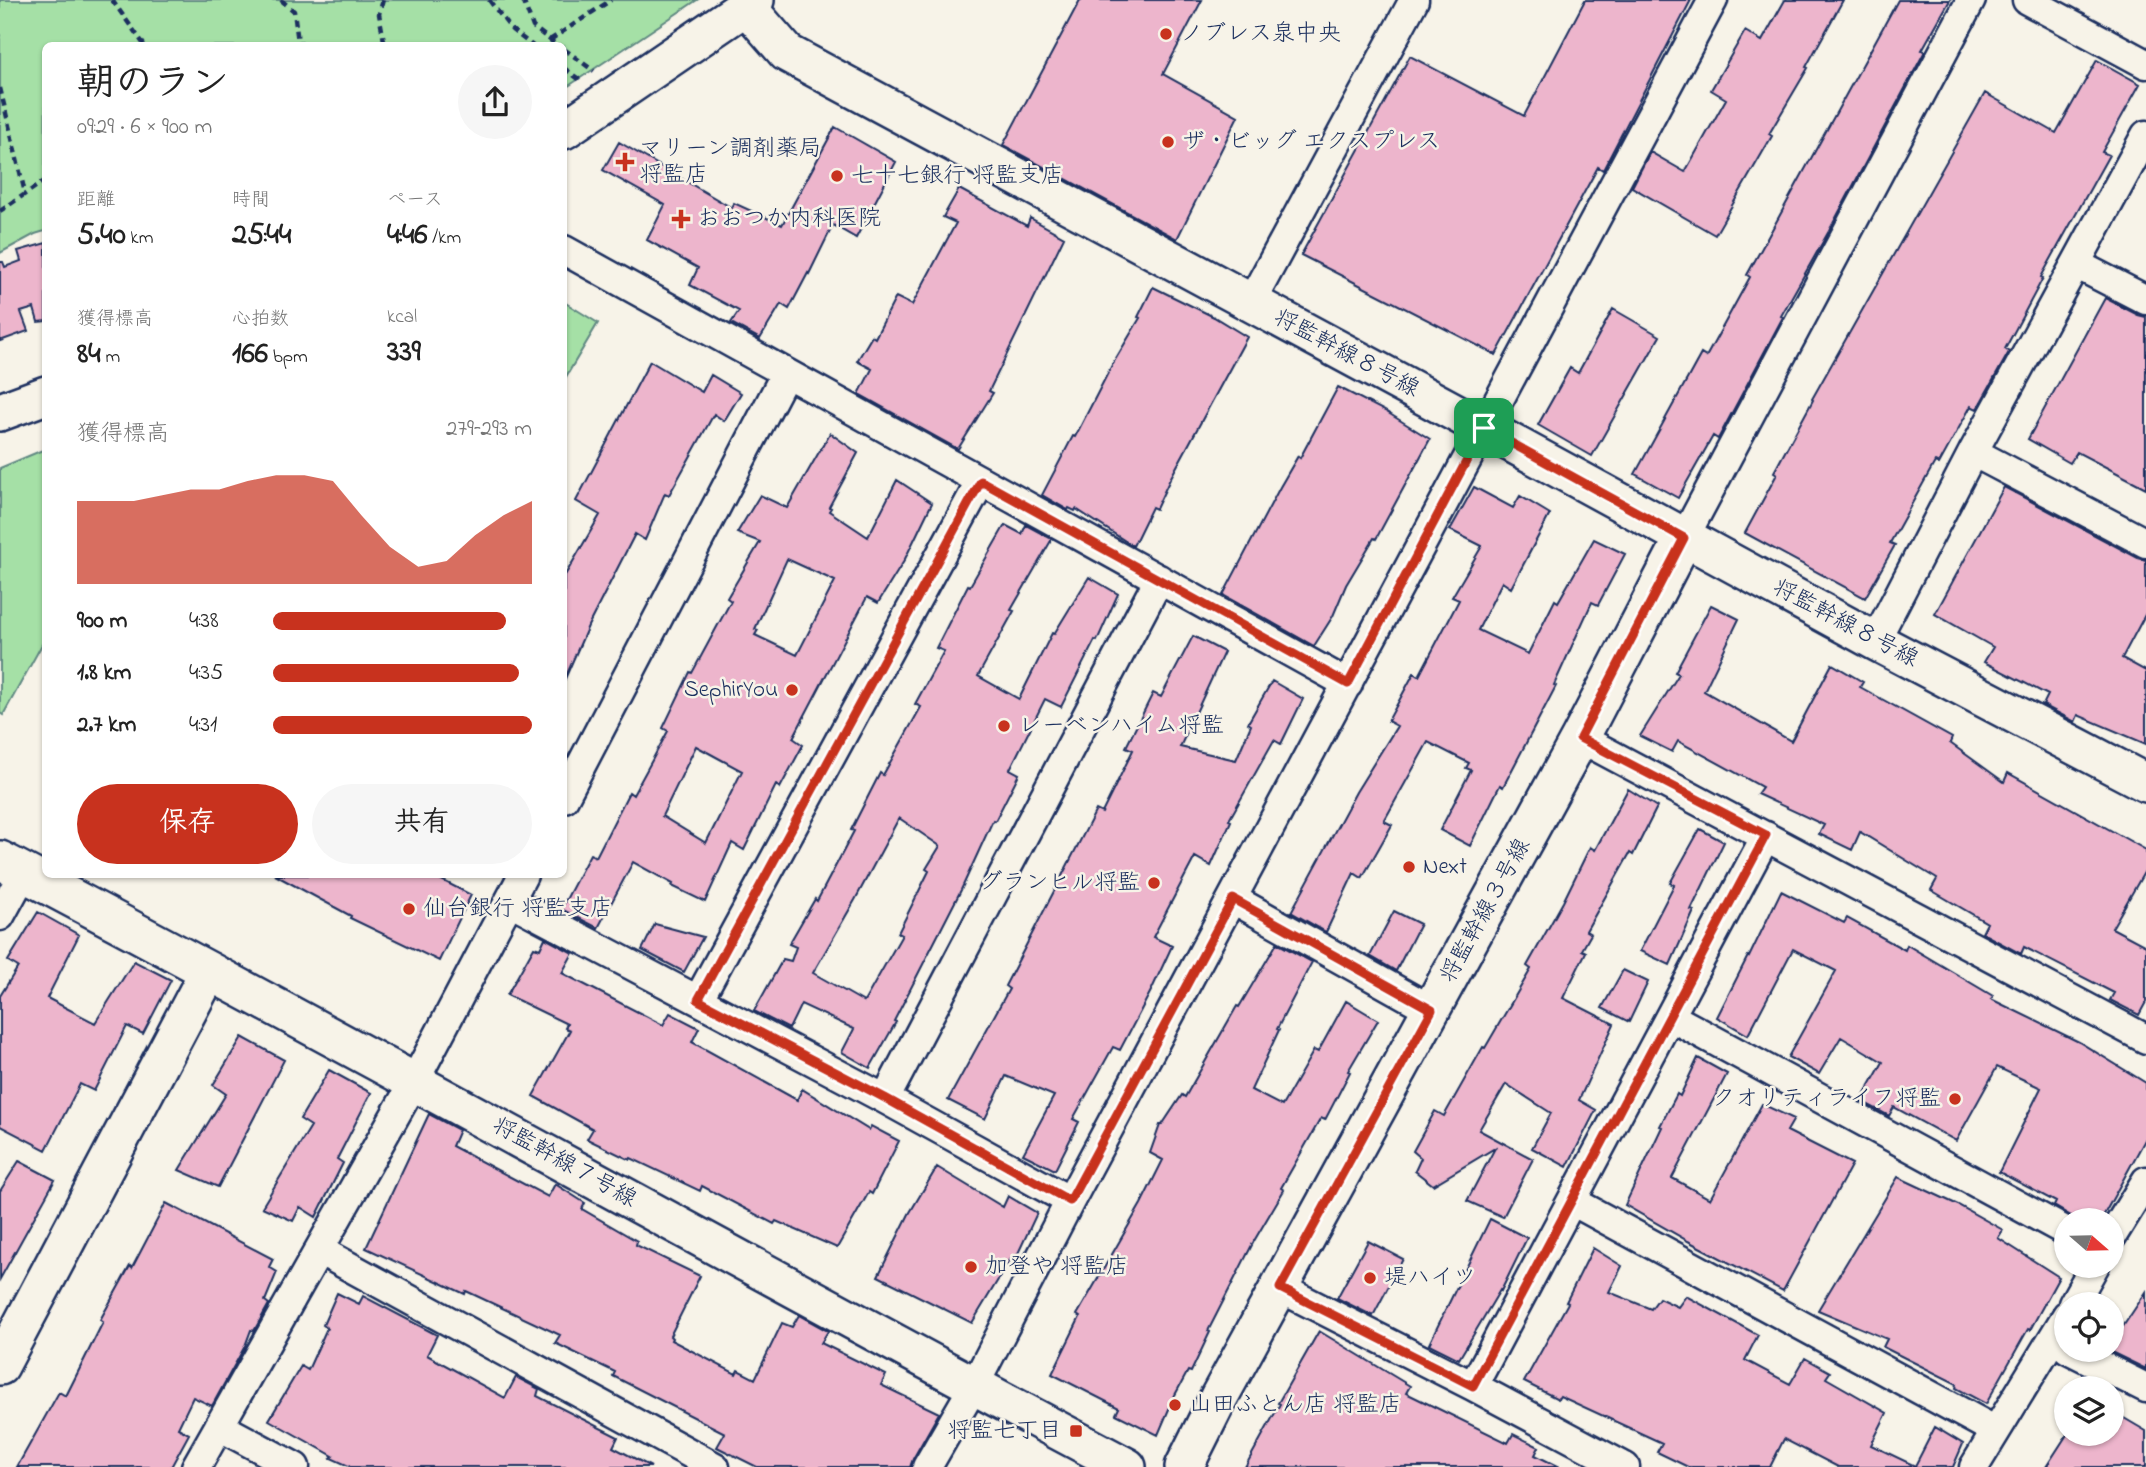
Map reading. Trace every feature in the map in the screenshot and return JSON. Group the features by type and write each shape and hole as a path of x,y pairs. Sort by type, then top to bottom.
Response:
{"street":[{"path":"1251,302 1415,0"},
{"path":"927,1467 974,1387 1070,1201 1713,0"},
{"path":"1684,538 1971,0"},
{"path":"2027,0 2146,64"},
{"path":"567,128 751,3"},
{"name":"将監幹線８号線","path":"751,3 787,54 1875,641 2146,783"},
{"path":"1875,641 1973,452 2146,135"},
{"path":"567,252 1348,684"},
{"path":"2076,264 2146,300"},
{"path":"567,792 786,373"},
{"path":"0,412 42,397"},
{"path":"1973,452 2146,543"},
{"path":"698,1000 981,481"},
{"name":"将監幹線３号線","path":"1184,1467 1219,1397 1580,738 1684,538"},
{"path":"885,1098 1159,579"},
{"path":"1580,738 2146,1039"},
{"path":"1473,1386 1766,835"},
{"path":"0,916 12,866"},
{"name":"将監幹線７号線","path":"12,866 974,1387 1127,1467"},
{"path":"196,1467 414,1082 522,878"},
{"path":"1233,899 1432,1010"},
{"path":"510,901 885,1098 1070,1201"},
{"path":"0,1366 209,971"},
{"path":"1671,1017 2054,1225"},
{"path":"2124,1217 2146,1181"},
{"path":"1572,1201 1996,1431"},
{"path":"319,1250 715,1467"},
{"path":"1280,1288 1625,1467"},
{"path":"1974,1467 1996,1431 2054,1356"},
{"path":"2094,1362 2146,1388"},
{"path":"219,1426 295,1467"}],"path":[{"path":"112,0 142,42"},
{"path":"281,0 294,10 298,42"},
{"path":"383,0 379,14 383,42"},
{"path":"489,0 512,30 528,42"},
{"path":"523,0 533,27 553,42"},
{"path":"550,40 611,0"},
{"path":"0,88 25,193"},
{"path":"0,211 42,182"}],"green space":[{"path":"0,0 697,0 567,87 567,42 42,42 42,232 0,253"},
{"path":"567,304 598,323 567,375"},
{"path":"42,450 42,644 3,715 0,713 0,468"}],"building":[{"path":"1080,0 1202,0 1163,74 1238,116 1177,239 1003,145"},
{"path":"1585,0 1691,0 1603,170 1598,167 1496,355 1301,255 1410,56 1524,116"},
{"path":"1785,0 1843,0 1806,67 1808,68 1769,134 1772,136 1715,235 1632,187 1650,152 1685,172 1726,99 1711,90 1745,31 1762,41"},
{"path":"1898,0 1950,0 1718,439 1713,436 1678,498 1635,474 1701,354 1706,357 1750,277 1747,275"},
{"path":"2097,60 2140,84 2102,152 2109,155 2041,277 2043,278 2005,349 2009,352 1977,409 1971,406 1939,464 1935,462 1890,543 1895,545 1865,598 1745,533 1777,474 1774,472 1812,399 1985,93 2056,133"},
{"path":"835,127 896,162 856,238 833,225 789,309 781,304 760,339 731,323 739,311 690,285 698,268 647,240 665,205 603,170 619,142 732,208 734,203 782,225"},
{"path":"959,189 1027,226 1030,218 1064,237 989,391 993,393 958,449 859,394 872,369 857,361 872,336 875,338 896,297 912,305 956,223 943,217"},
{"path":"42,244 42,322 38,322 34,308 21,312 28,331 0,341 0,262 3,262 5,267 21,261 18,251"},
{"path":"1153,287 1214,317 1247,337 1156,509 1152,507 1133,546 1076,509 1068,510 1042,495 1140,318 1138,317"},
{"path":"2105,298 2146,317 2146,488 2077,452 2070,463 2028,439"},
{"path":"1613,309 1660,336 1592,456 1538,425 1570,368 1578,373"},
{"path":"650,361 702,392 711,375 741,393 724,421 714,414 669,495 665,493 645,540 635,534 588,626 567,674 567,572 600,515 576,501"},
{"path":"1338,387 1385,411 1430,439 1314,646 1223,595 1280,487 1298,456 1300,458"},
{"path":"830,433 858,453 829,511 868,537 897,480 932,503 904,561 878,603 867,597 793,738 803,745 780,788 776,785 744,850 732,843 705,902 633,862 598,928 561,909 590,854 596,857 629,792 633,795 668,731 663,728 690,672 692,673 731,601 727,598 760,542 737,533 760,495 787,508","holes":["787,559 835,581 797,655 755,635 758,630 755,629","696,746 742,771 706,843 662,816"]},
{"path":"1474,487 1513,508 1520,496 1550,514 1511,588 1502,582 1478,630 1528,654 1555,600 1558,602 1594,539 1625,554 1598,605 1592,602 1554,685 1556,686 1503,787 1500,785 1470,846 1440,830 1471,770 1466,768 1469,763 1428,742 1384,821 1392,825 1362,878 1354,873 1326,932 1291,912 1356,792 1397,726 1388,721 1414,673 1419,676 1459,600 1452,597 1482,546 1450,530"},
{"path":"2004,487 2146,560 2146,613 2122,658 2146,671 2146,744 2078,715 2075,722 2043,705 2048,695 1984,662 1993,647 1935,614"},
{"path":"1005,525 1022,534 1026,525 1052,539 1011,610 1014,611 978,676 1019,699 1052,633 1054,634 1089,577 1118,594 1097,641 1095,640 1061,707 1045,699 1010,769 1019,774 995,821 993,820 961,890 894,1021 896,1022 870,1068 842,1052 854,1029 801,1004 789,1029 754,1011 783,959 791,961 796,947 789,944 815,899 817,901 854,831 851,830 880,773 883,775 921,707 915,704 944,651 936,648 968,585 970,586","holes":["899,818 940,846 926,869 929,871 898,933 902,935 864,1002 813,973"]},
{"path":"1711,605 1739,619 1704,691 1791,741 1832,664 1863,682 1860,687 1952,738 1950,743 2004,782 2008,773 2146,850 2146,869 2112,928 2146,946 2146,1002 2139,1015 2110,1000 2114,993 2024,947 2021,954 1982,933 1987,923 1931,890 1937,879 1860,832 1852,850 1819,834 1824,825 1757,794 1762,787 1678,741 1672,752 1640,736 1679,674 1675,672"},
{"path":"1193,636 1224,652 1180,747 1236,760 1251,725 1248,723 1272,681 1303,699 1281,744 1274,740 1229,820 1231,821 1211,866 1195,857 1153,937 1172,946 1120,1050 1113,1047 1073,1119 1079,1122 1055,1170 1023,1154 1054,1096 1006,1076 985,1119 948,1100 1009,989 1005,986 1096,810 1102,813 1133,750 1126,747 1153,693 1161,697"},
{"path":"1628,789 1657,807 1633,855 1630,853 1586,931 1591,934 1582,950 1586,952 1563,998 1614,1024 1579,1100 1596,1110 1567,1167 1532,1148 1551,1113 1506,1084 1479,1130 1533,1159 1503,1217 1467,1201 1495,1148 1433,1185 1415,1171 1421,1158 1413,1151 1435,1111 1444,1116 1483,1047 1485,1048 1531,969 1527,966 1590,847 1595,850"},
{"path":"1700,829 1724,842 1691,910 1694,911 1670,965 1640,951 1674,885 1670,883"},
{"path":"281,878 438,878 471,895 439,961 350,918 351,916"},
{"path":"1781,891 1844,923 1847,918 1905,950 1907,945 1993,996 1991,999 2079,1042 2146,1083 2146,1138 2108,1208 2057,1208 2054,1206 2056,1202 1999,1172 2041,1088 1997,1067 1956,1141 1894,1107 1889,1116 1861,1101 1883,1062 1841,1037 1819,1074 1788,1057 1836,971 1793,949 1748,1035 1717,1017"},
{"path":"1394,911 1420,924 1396,971 1370,956"},
{"path":"38,912 79,935 47,998 95,1023 134,961 171,980 143,1034 127,1026 94,1091 80,1084 46,1150 0,1126 0,996 18,967 8,961"},
{"path":"655,924 703,937 684,972 642,950"},
{"path":"545,938 573,953 562,973 663,1025 670,1013 699,1028 692,1042 797,1100 802,1089 869,1130 871,1126 899,1141 872,1194 869,1192 837,1248 776,1221 774,1224 702,1186 700,1191 587,1139 593,1129 533,1096 570,1030 565,1028 567,1024 507,995 534,947 540,949"},
{"path":"1277,943 1312,962 1277,1029 1279,1030 1251,1090 1282,1106 1314,1050 1318,1052 1346,1001 1378,1020 1348,1071 1350,1072 1325,1120 1321,1118 1281,1188 1284,1190 1254,1241 1208,1331 1210,1332 1191,1372 1188,1371 1175,1395 1158,1435 1116,1414 1119,1408 1052,1374 1080,1317 1077,1315 1141,1204 1163,1160 1150,1153 1160,1125 1182,1095 1185,1097"},
{"path":"1623,970 1648,982 1629,1022 1602,1008"},
{"path":"242,1037 284,1060 218,1187 179,1170 226,1094 213,1085"},
{"path":"1698,1058 1727,1074 1672,1178 1710,1199 1762,1104 1794,1119 1787,1131 1852,1164 1783,1291 1625,1205 1662,1127 1660,1126 1677,1094 1680,1096"},
{"path":"329,1070 371,1093 337,1159 343,1163 316,1217 300,1207 293,1221 262,1207 311,1126 300,1119"},
{"path":"429,1114 459,1130 452,1146 548,1197 555,1184 585,1203 582,1209 637,1241 636,1245 700,1276 670,1336 671,1340 736,1374 738,1370 755,1379 782,1323 792,1327 799,1315 828,1331 821,1343 886,1375 881,1385 939,1413 910,1467 757,1467 717,1447 725,1433 613,1376 615,1372 555,1343 560,1335 366,1248"},
{"path":"19,1161 55,1180 0,1279 0,1191"},
{"path":"937,1167 1003,1207 1008,1196 1037,1213 1014,1262 1010,1260 972,1323 878,1276 909,1214"},
{"path":"1898,1177 2003,1230 1998,1238 2054,1274 2054,1278 2058,1278 1986,1404 1956,1388 1957,1384 1883,1347 1887,1339 1818,1310"},
{"path":"166,1203 273,1259 269,1267 277,1272 265,1301 269,1304 254,1331 251,1330 212,1406 193,1397 178,1428 189,1434 171,1467 17,1467 59,1392 66,1396 103,1322 100,1320 130,1266 132,1268"},
{"path":"1490,1219 1527,1238 1501,1291 1459,1359 1429,1344"},
{"name":"堤ハイツ","path":"1368,1241 1403,1259 1373,1316 1337,1298"},
{"path":"1593,1248 1622,1266 1609,1292 1651,1309 1659,1298 1678,1307 1686,1296 1758,1335 1745,1360 1790,1384 1805,1358 1830,1372 1826,1378 1887,1413 1871,1445 1915,1466 1935,1427 1963,1444 1953,1467 1838,1467 1784,1439 1770,1467 1688,1467 1657,1452 1662,1443 1524,1382 1568,1303 1566,1302"},
{"path":"2146,1292 2146,1369 2124,1358 2124,1325"},
{"path":"337,1293 359,1304 363,1296 437,1335 427,1355 505,1398 516,1377 539,1389 537,1396 618,1437 613,1447 651,1467 351,1467 331,1458 333,1456 269,1420 301,1366 308,1370 327,1328 323,1325"},
{"path":"1319,1331 1410,1386 1406,1393 1508,1443 1513,1434 1539,1447 1535,1455 1559,1467 1245,1467"},
{"path":"2124,1418 2146,1431 2146,1467 2046,1467 2060,1446 2124,1446"}],"place":[{"name":"ノブレス泉中央","path":"1166,34"},
{"name":"ザ・ビッグ エクスプレス","path":"1168,142"},
{"name":"マリーン調剤薬局 将監店","path":"625,162"},
{"name":"七十七銀行 将監支店","path":"837,176"},
{"name":"おおつか内科医院","path":"681,219"},
{"name":"SephirYou","path":"792,690"},
{"name":"レーベンハイム将監","path":"1004,726"},
{"name":"Next","path":"1409,867"},
{"name":"グランヒル将監","path":"1154,883"},
{"name":"仙台銀行 将監支店","path":"409,909"},
{"name":"クオリティライフ将監","path":"1955,1099"},
{"name":"加登や 将監店","path":"971,1267"},
{"name":"堤ハイツ","path":"1370,1278"},
{"name":"山田ふとん店 将監店","path":"1175,1405"},
{"name":"将監七丁目","path":"1076,1431"}],"route":[{"path":"1484,428 1684,538 1580,738 1766,835 1473,1386 1280,1288 1432,1010 1233,899 1070,1201 885,1098 698,1000 981,481 1348,684 1484,428"}]}
